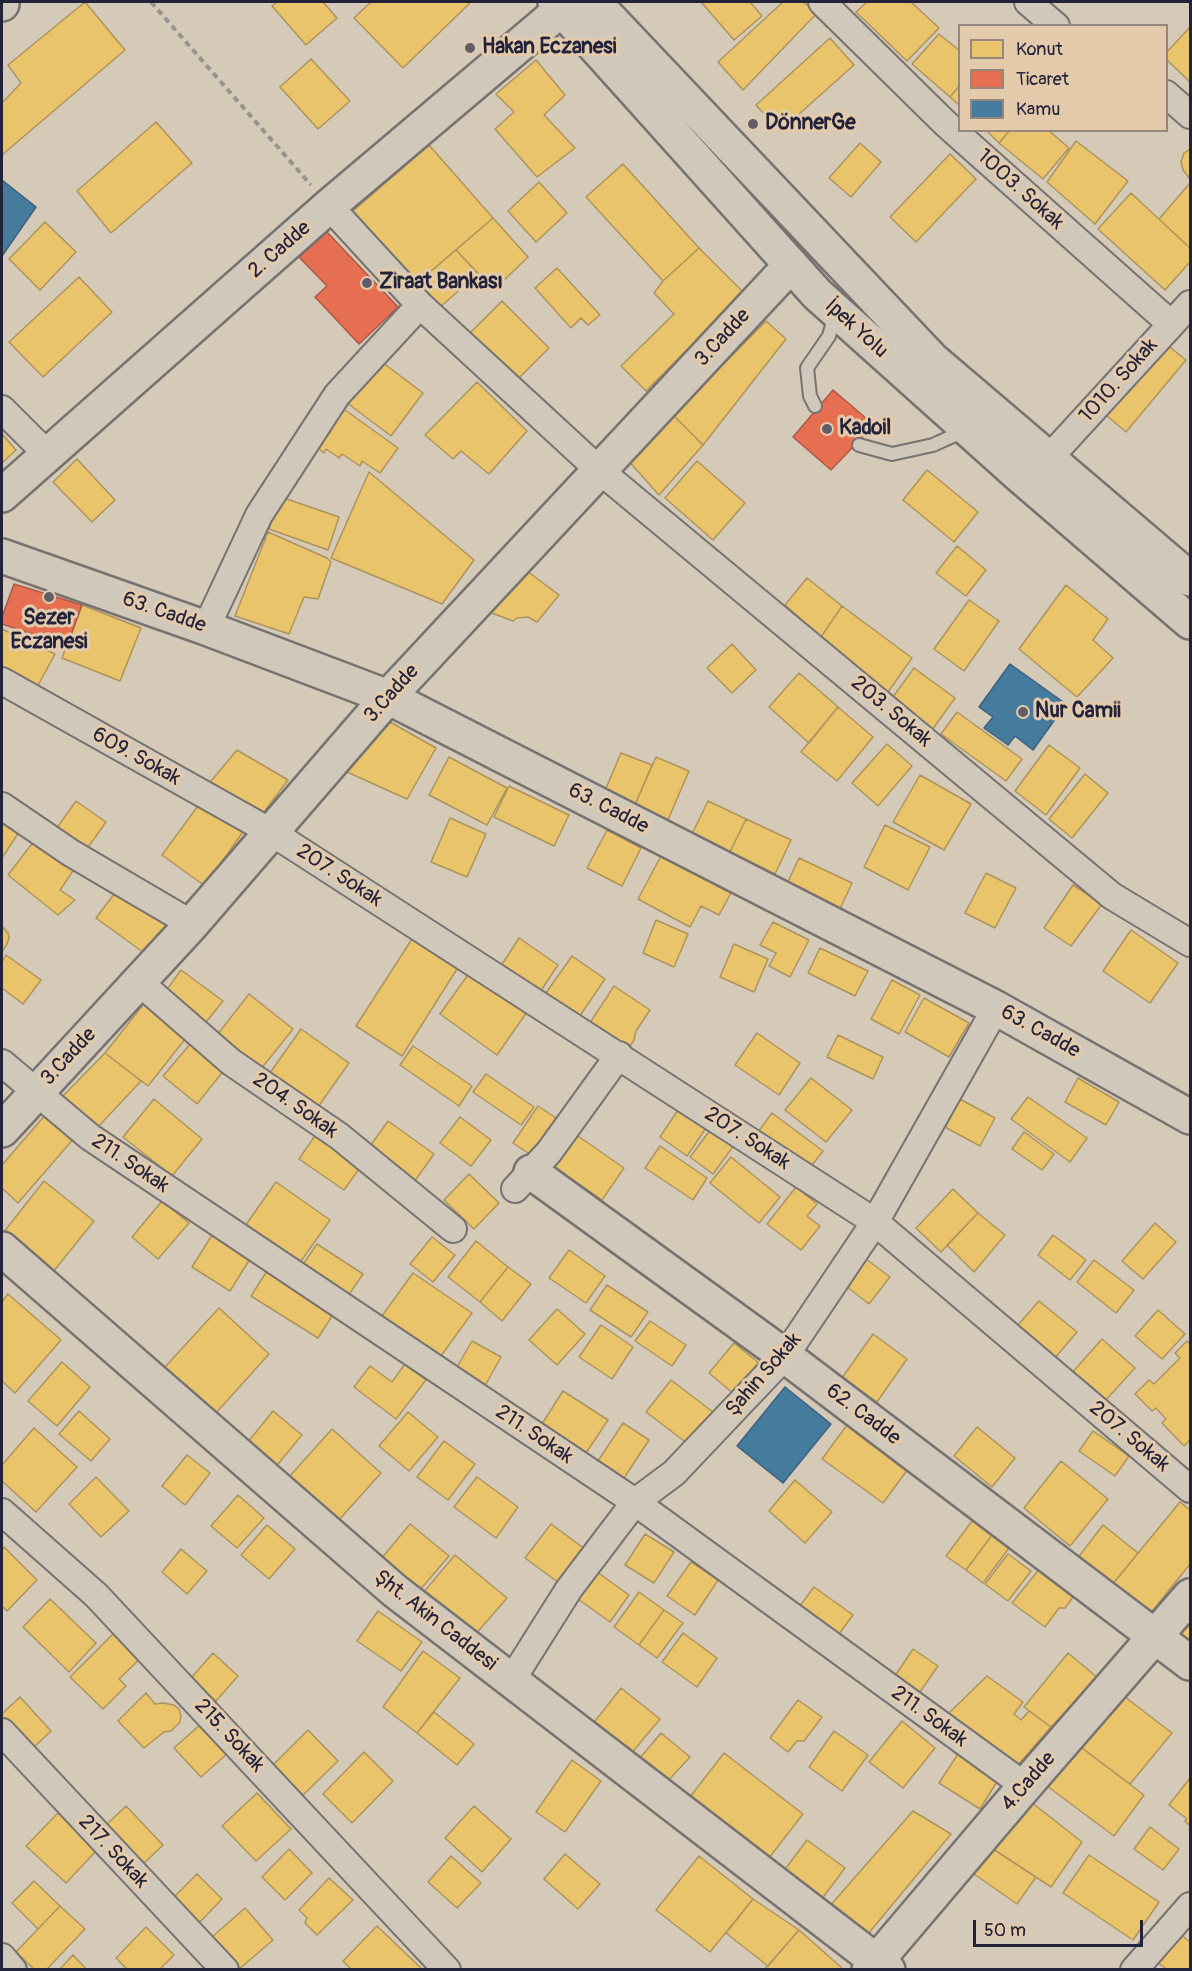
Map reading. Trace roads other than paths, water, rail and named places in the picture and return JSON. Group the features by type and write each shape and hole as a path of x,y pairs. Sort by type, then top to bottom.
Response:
{"main road":[{"path":"594,2 933,360 1191,579"},
{"name":"2. Cadde","path":"2,495 559,5"},
{"name":"İpek Yolu","path":"559,5 817,294 968,429 1191,622"},
{"name":"3.Cadde","path":"2,1130 192,924 388,697 791,265"},
{"name":"63. Cadde","path":"2,556 206,628 388,697 996,1008 1191,1117"},
{"name":"62. Cadde","path":"523,1180 785,1356 1191,1663"},
{"name":"Şht. Akin Caddesi","path":"2,1248 394,1591 878,1967"},
{"name":"4.Cadde","path":"878,1967 1024,1786 1191,1596"}],"street":[{"name":"1003. Sokak","path":"822,2 946,124 1171,324"},
{"path":"1028,2 1054,24"},
{"path":"1168,95 1191,114"},
{"name":"203. Sokak","path":"329,206 420,304 599,470 1112,896 1191,944"},
{"path":"206,628 259,515 337,394 420,304"},
{"name":"1010. Sokak","path":"1048,459 1191,304"},
{"path":"2,409 48,455"},
{"name":"609. Sokak","path":"2,681 271,832"},
{"path":"2,806 71,853 192,924"},
{"name":"207. Sokak","path":"271,832 875,1222 1191,1489"},
{"name":"204. Sokak","path":"139,982 231,1062 339,1136 453,1229"},
{"name":"Şahin Sokak","path":"511,1681 569,1589 635,1502 674,1473 785,1356 875,1222 996,1008"},
{"path":"523,1180 549,1152 619,1056"},
{"name":"211. Sokak","path":"2,1063 90,1137 635,1502 1024,1786"},
{"name":"215. Sokak","path":"2,1512 96,1594 447,1970"},
{"name":"217. Sokak","path":"2,1732 225,1970"},
{"path":"1134,1970 1191,1906"},
{"path":"2,1957 13,1970"}],"lane":[{"path":"815,406 810,396 807,368 829,336 836,311"},
{"path":"859,445 892,454 933,446 968,429"}],"place":[{"name":"Hakan Eczanesi","path":"470,48"},
{"name":"DönnerGe","path":"753,124"},
{"name":"Ziraat Bankası","path":"367,283"},
{"name":"Kadoil","path":"827,429"},
{"name":"Sezer Eczanesi","path":"49,597"},
{"name":"Nur Camii","path":"1023,712"}]}
